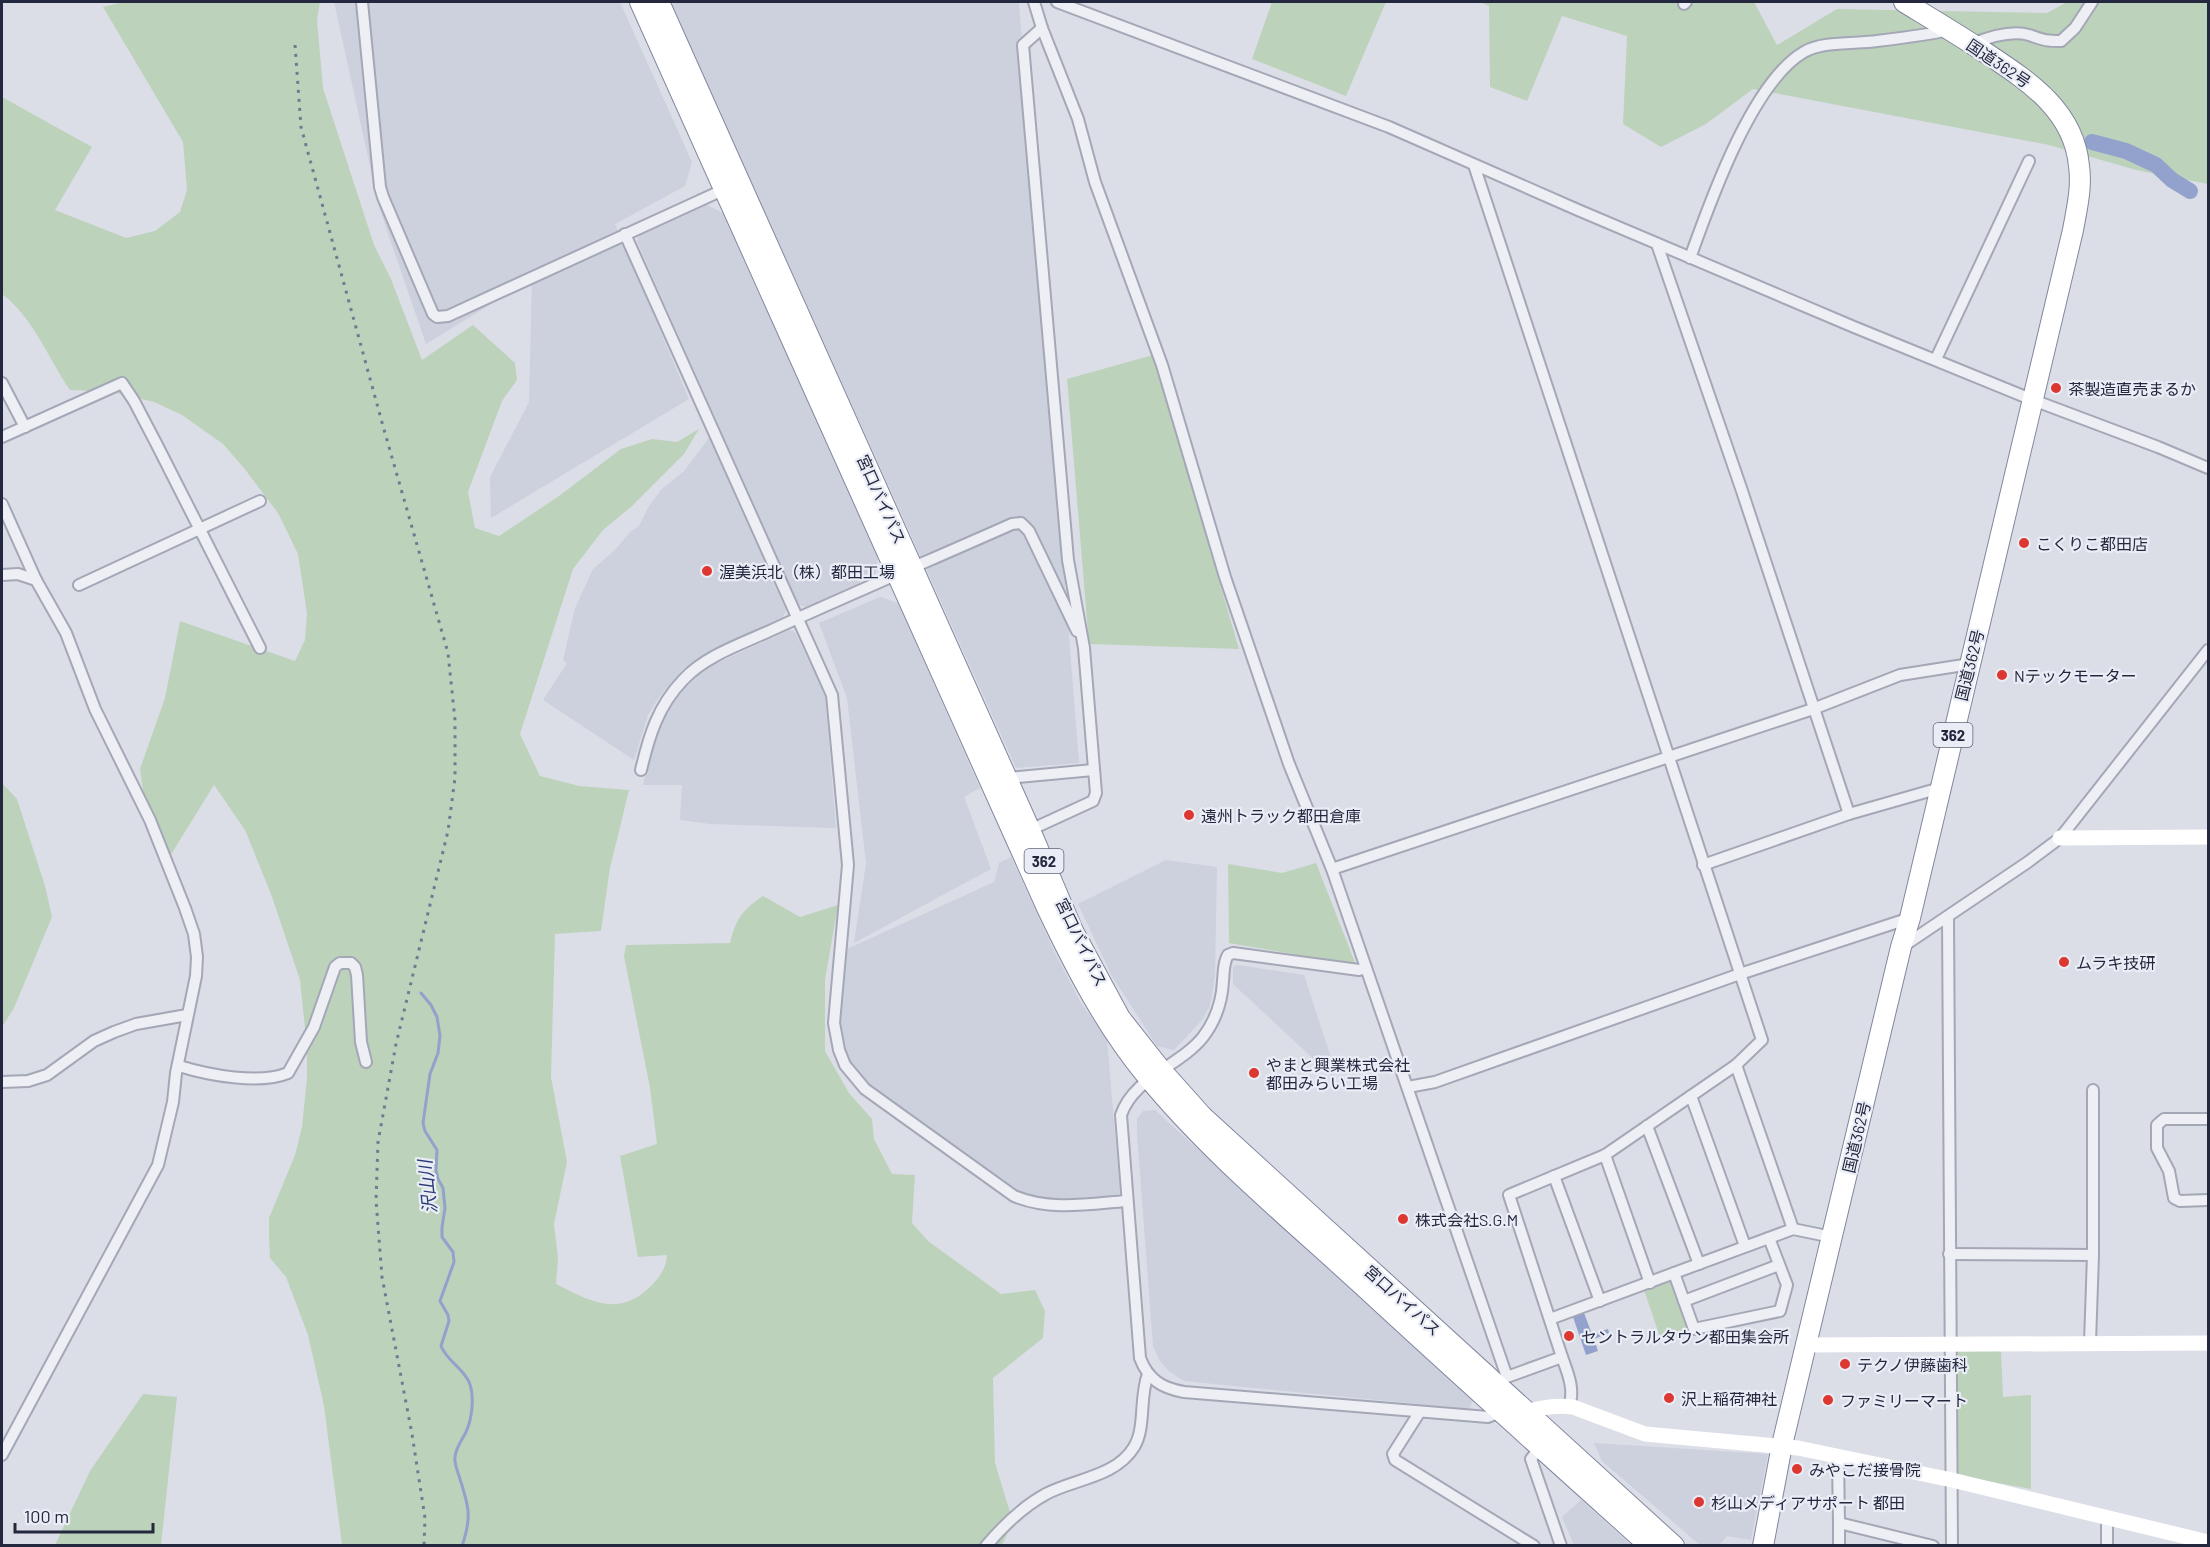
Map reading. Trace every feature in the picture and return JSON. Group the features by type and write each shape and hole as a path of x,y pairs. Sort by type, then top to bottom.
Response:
{"highway":[{"name":"宮口バイパス","path":"640,2 905,572 1007,778 1073,931 1120,1018 1155,1075 1674,1545"},
{"name":"宮口バイパス","path":"659,2 1047,908 1079,975 1109,1022 1214,1149 1500,1412 1650,1545"},
{"name":"国道362号","path":"1763,1545 1782,1445 2033,400 2073,230 2080,190 2079,164 2073,137 2055,107 2031,83 1904,2"}],"street":[{"path":"362,2 380,187 433,314 437,317 448,316 725,189"},
{"path":"1034,2 1078,119 1095,182 1162,365 1225,577 1288,764 1332,869 1507,1377 1562,1357"},
{"path":"1057,2 1389,127 1854,327 2208,468"},
{"path":"1972,44 1990,37 2010,34 2027,35 2041,41 2061,41 2075,28 2091,2"},
{"path":"1030,830 1093,801 1096,793 1083,644 1068,560 1023,45 1042,28"},
{"path":"1690,258 1726,166 1751,116 1769,86 1793,59 1804,52 1829,45 1876,41 1950,30"},
{"path":"1936,359 2029,161"},
{"path":"1474,165 1762,1040 1736,1065 1605,1155 1509,1196 1571,1383 1569,1407"},
{"path":"625,234 832,695 848,865 834,1023 837,1044 845,1065 865,1089 1014,1196 1040,1204 1060,1206 1126,1201"},
{"path":"1657,244 1849,814"},
{"path":"1847,336 1854,327"},
{"path":"2,383 25,426"},
{"path":"2,437 122,383 134,401 260,648"},
{"path":"79,585 260,501"},
{"path":"2,504 36,579 66,633 83,681 150,820 185,908 198,957 179,1066 158,1165 2,1455"},
{"path":"641,770 653,724 668,698 692,671 713,658 797,619 1012,524 1021,523 1029,531 1083,644"},
{"path":"2,575 18,574 36,579"},
{"path":"1901,947 1948,918 2060,838 2208,650"},
{"path":"1332,869 1813,709 1900,675 1970,664"},
{"path":"1007,778 1094,770"},
{"path":"1703,865 1849,814 1940,788"},
{"path":"2060,838 2208,837"},
{"path":"1408,1087 1435,1082 1910,918"},
{"path":"1948,918 1952,1545"},
{"path":"1366,968 1359,970 1233,953 1228,955 1224,961 1220,1004 1212,1024 1197,1044 1155,1075 1127,1101 1121,1115 1138,1351 1148,1374 1164,1387 1184,1392 1419,1413 1488,1417 1500,1412"},
{"path":"179,1066 206,1073 250,1078 281,1076 288,1073 314,1027 335,967 340,963 351,963 356,967 361,1042 366,1062"},
{"path":"2,1082 28,1081 47,1075 94,1041 136,1024 188,1015"},
{"path":"1736,1065 1793,1229"},
{"path":"2090,1342 2094,1255 2093,1090"},
{"path":"1691,1096 1745,1246"},
{"path":"2208,1119 2164,1119 2158,1123 2156,1128 2157,1148 2169,1170 2174,1198 2180,1201 2208,1200"},
{"path":"1647,1126 1700,1264"},
{"path":"1605,1155 1650,1282"},
{"path":"1554,1176 1600,1301"},
{"path":"1550,1319 1793,1229 1832,1237"},
{"path":"1674,1274 1694,1329 1780,1311 1787,1285 1769,1238"},
{"path":"1949,1254 2094,1255"},
{"path":"1684,1301 1779,1265"},
{"path":"1806,1345 2208,1343"},
{"path":"986,1545 1010,1520 1038,1499 1106,1470 1119,1463 1131,1451 1139,1434 1142,1395 1148,1374"},
{"path":"1527,1412 1552,1405 1569,1407 1645,1434 1782,1445 1952,1480 2107,1518 2170,1539 2208,1542"},
{"path":"1419,1413 1393,1454 1395,1460 1533,1545"},
{"path":"1540,1448 1531,1459 1560,1545"},
{"path":"1838,1458 1839,1545"},
{"path":"2107,1518 2107,1545"},
{"path":"1839,1523 1909,1543 1932,1545"}],"shaded area":[{"path":"334,2 620,2 692,162 685,186 615,224 689,399 491,518 490,477 529,402 532,279 426,344 379,207"},
{"path":"670,2 1019,3 1079,763 1016,768"},
{"path":"707,205 725,214 878,557 875,576 806,607 799,605 637,242 639,236"},
{"path":"709,438 786,611 783,617 695,660 682,670 659,697 648,715 634,760 543,700 567,663 563,660 575,608 593,569 639,526 649,506 661,490 684,471"},
{"path":"880,597 898,603 980,788 964,797 991,869 854,943 866,863 847,698 819,623"},
{"path":"790,630 795,632 825,696 836,828 710,824 680,820 682,785 643,785 655,736 665,714 682,691 715,664"},
{"path":"1011,857 1081,1003 1107,1039 1120,1193 1116,1197 1055,1201 1030,1197 1010,1189 866,1086 846,1057 838,1028 842,975 847,949 994,882 999,863"},
{"path":"1166,860 1217,867 1215,974 1212,996 1209,1008 1202,1020 1174,1050 1157,1046 1112,976 1078,904"},
{"path":"1238,965 1304,975 1335,1070 1332,1076 1233,984 1233,967"},
{"path":"1155,1110 1473,1400 1469,1409 1184,1381 1170,1372 1160,1361 1153,1346 1137,1133 1137,1119 1143,1111"},
{"path":"1594,1443 1768,1454 1751,1540 1727,1536 1719,1545 1700,1545 1602,1461"},
{"path":"1581,1500 1631,1545 1574,1545 1562,1517"}],"green space":[{"path":"124,2 320,2 317,20 323,88 374,245 391,279 422,360 473,325 515,363 517,380 502,401 468,492 475,528 499,536 559,496 621,449 652,439 677,442 699,429 684,454 632,506 603,530 573,569 520,734 540,776 579,786 629,790 610,868 601,931 555,934 551,1077 567,1162 554,1224 558,1258 556,1284 592,1301 604,1304 627,1302 650,1287 665,1265 667,1255 638,1257 620,1156 657,1144 650,1088 624,956 626,945 730,943 741,916 763,896 800,917 838,905 825,980 825,1051 849,1093 872,1119 874,1139 892,1174 915,1175 912,1223 928,1241 1001,1294 1035,1290 1045,1311 1043,1338 993,1378 995,1463 1013,1522 1002,1545 342,1545 324,1406 308,1335 286,1277 270,1258 269,1218 295,1155 302,1127 307,1078 307,1048 300,980 271,894 245,830 214,785 167,861 147,821 140,769 165,698 180,621 295,661 305,640 307,613 298,554 278,513 223,444 182,415 154,402 113,392 70,390 23,314 2,294 2,97 92,147 55,210 126,238 155,231 180,212 187,190 183,142 103,7"},
{"path":"1272,2 1386,2 1346,96 1252,59"},
{"path":"1480,2 1754,2 1777,45 1837,9 2047,13 2067,2 2208,2 2208,184 2136,170 2049,145 1753,89 1706,124 1661,147 1623,124 1627,36 1562,16 1527,101 1490,87 1489,6"},
{"path":"1153,355 1239,649 1089,644 1067,379"},
{"path":"2,783 17,799 45,886 52,917 14,1008 2,1027"},
{"path":"1316,863 1356,965 1229,943 1228,864 1282,873"},
{"path":"1672,1280 1690,1333 1661,1340 1644,1290"},
{"path":"1956,1351 2001,1351 2003,1397 2031,1395 2031,1489 1960,1476 1956,1471"},
{"path":"143,1394 177,1397 161,1545 55,1545 90,1471"}],"water":[{"path":"1584,1313 1592,1334 1608,1329 1609,1333 1594,1339 1598,1351 1586,1355 1573,1317"}],"waterway":[{"path":"2092,142 2126,151 2156,165 2172,180 2190,191"},
{"name":"沢山川","path":"421,993 437,1017 440,1036 438,1053 430,1074 423,1123 425,1131 437,1150 436,1170 443,1188 445,1208 442,1237 453,1252 454,1262 440,1301 449,1321 441,1346 466,1377 472,1394 470,1421 455,1457 468,1512 462,1546"}],"railway":[{"path":"295,45 301,127 448,653 455,720 455,778 448,831 396,1044 378,1142 376,1200 382,1277 412,1434 425,1518 424,1546"}],"place":[{"name":"茶製造直売まるか","path":"2056,388"},
{"name":"こくりこ都田店","path":"2024,543"},
{"name":"渥美浜北（株）都田工場","path":"707,571"},
{"name":"Nテックモーター","path":"2002,675"},
{"name":"遠州トラック都田倉庫","path":"1189,815"},
{"name":"ムラキ技研","path":"2064,962"},
{"name":"やまと興業株式会社 都田みらい工場","path":"1254,1073"},
{"name":"株式会社S.G.M","path":"1403,1219"},
{"name":"セントラルタウン都田集会所","path":"1569,1336"},
{"name":"テクノ伊藤歯科","path":"1845,1364"},
{"name":"沢上稲荷神社","path":"1669,1398"},
{"name":"ファミリーマート","path":"1828,1400"},
{"name":"みやこだ接骨院","path":"1797,1469"},
{"name":"杉山メディアサポート 都田","path":"1699,1502"}]}
